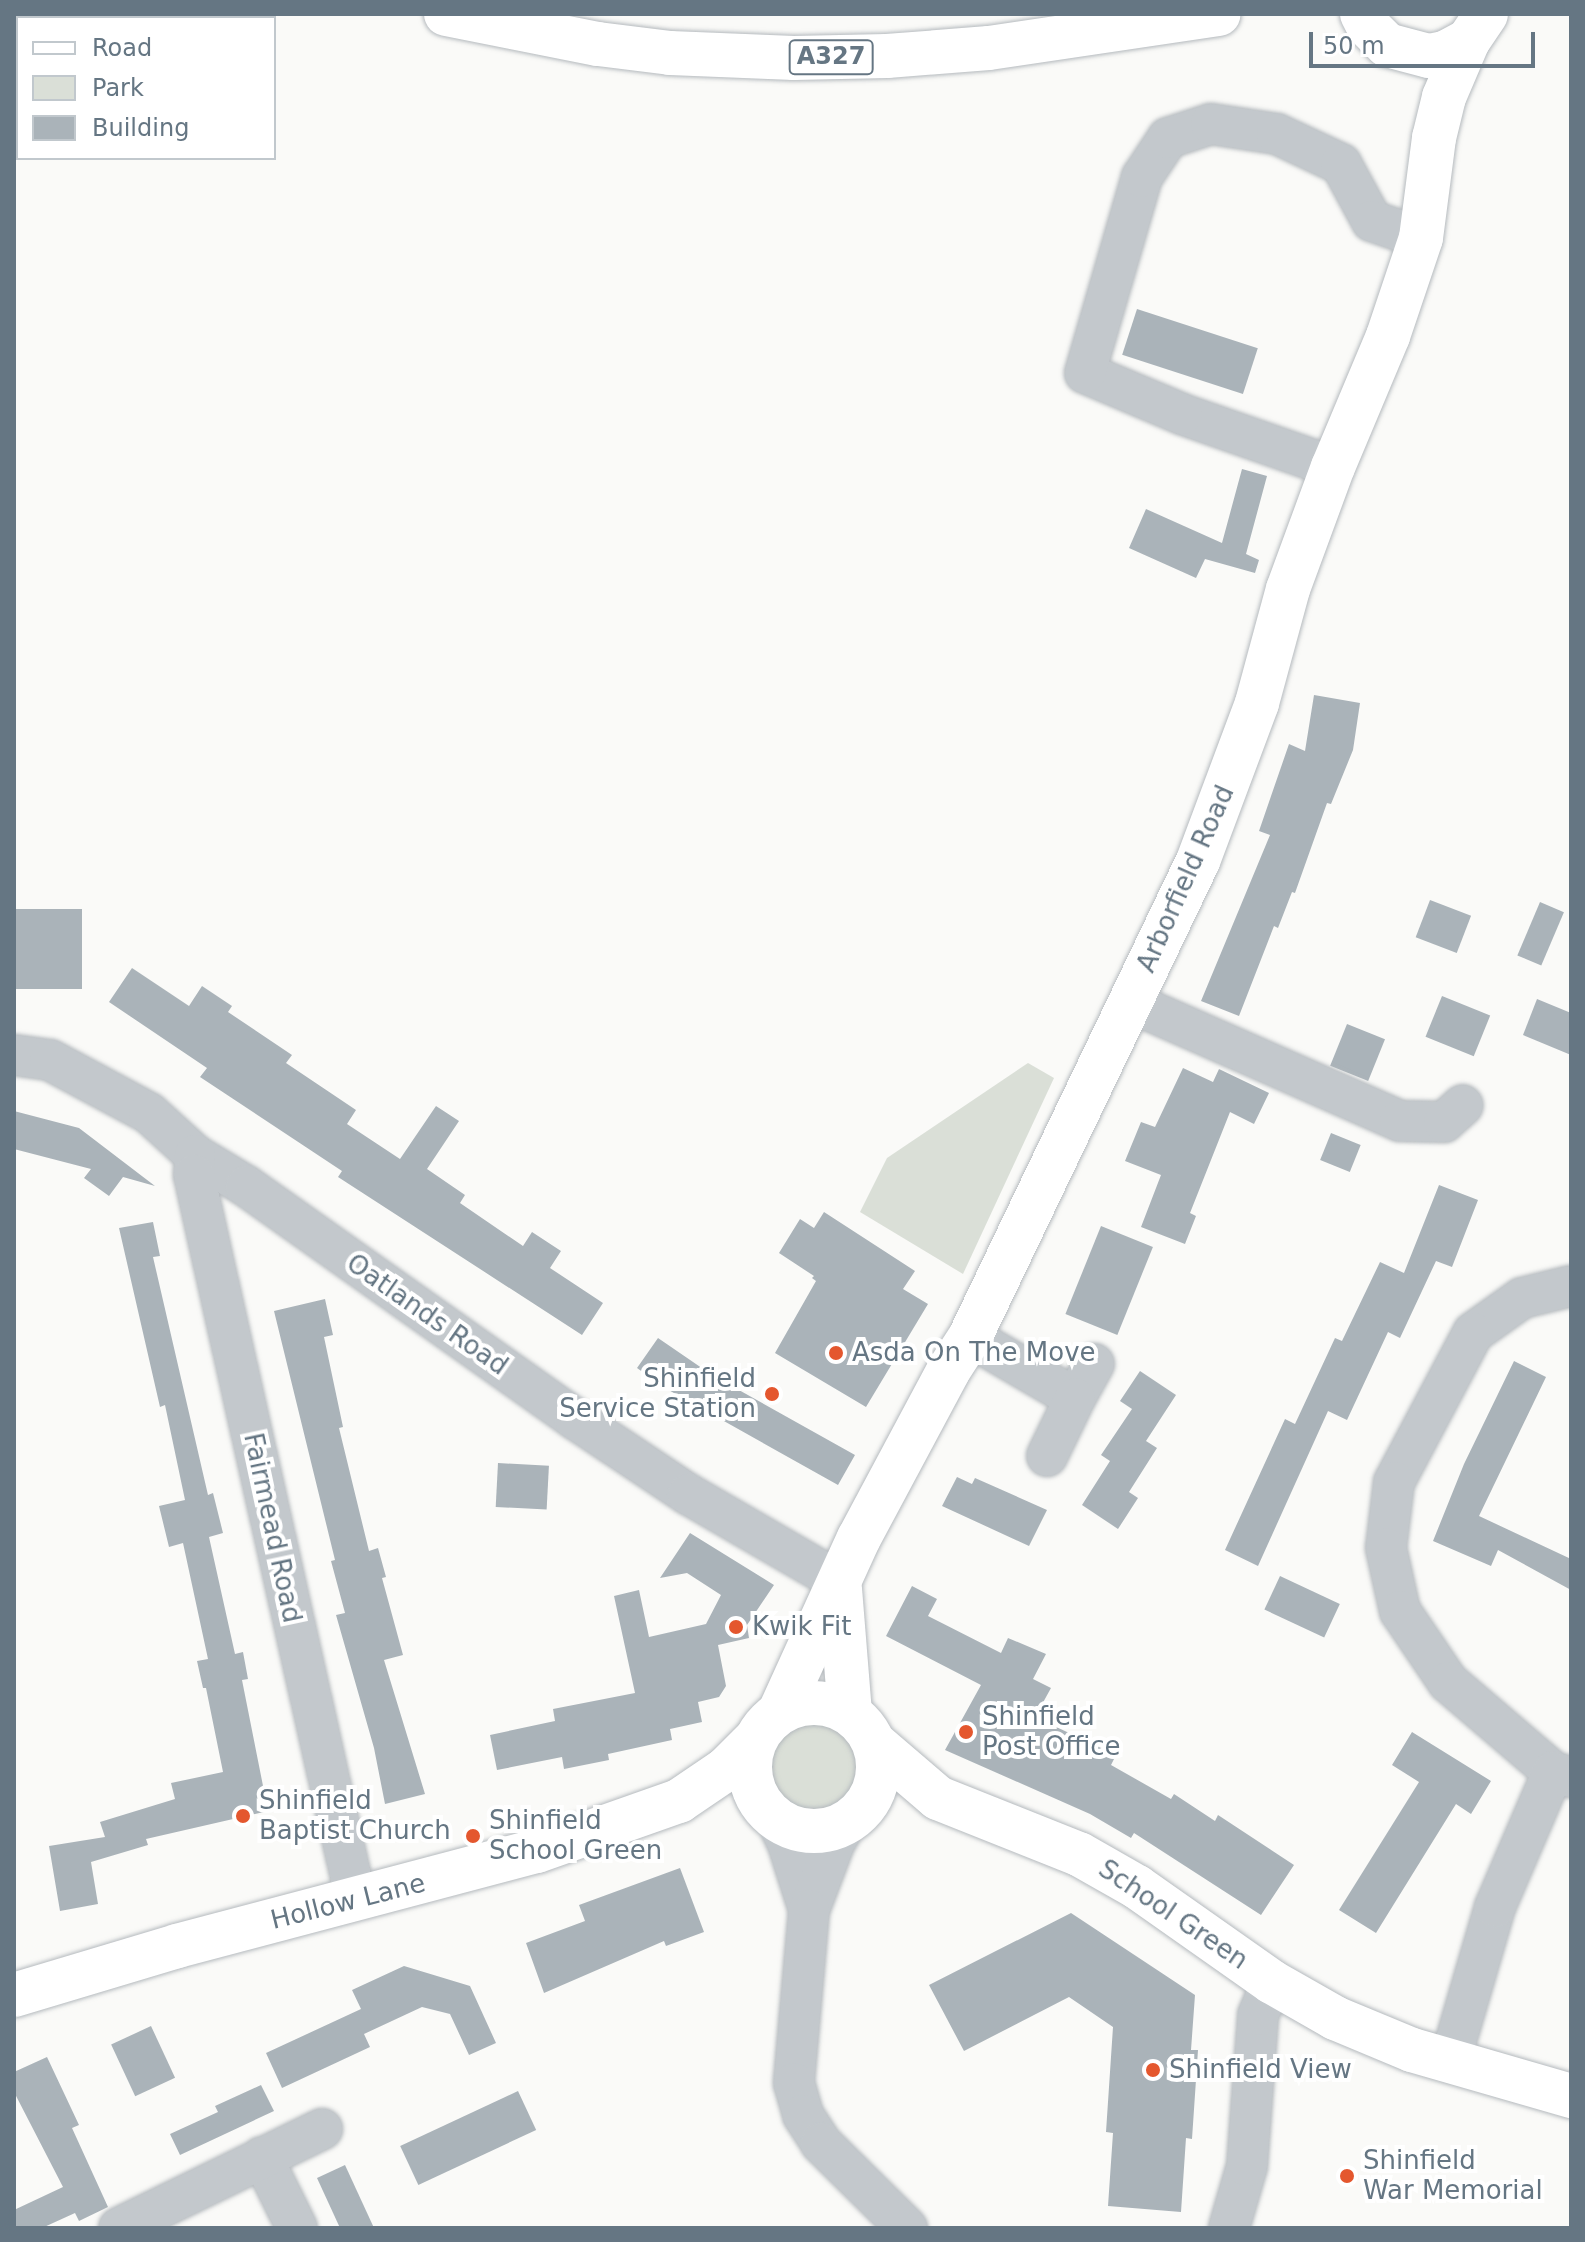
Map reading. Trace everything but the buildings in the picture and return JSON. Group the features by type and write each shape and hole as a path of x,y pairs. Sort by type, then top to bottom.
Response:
{"main road":[{"name":"A327","path":"446,14 598,44 670,53 794,58 887,56 989,48 1218,14"},
{"path":"1364,26 1429,56 1445,53 1477,28"},
{"name":"Arborfield Road","path":"1364,26 1414,69 1426,95 1434,138"},
{"name":"Arborfield Road","path":"767,1726 896,1469 970,1337 1198,861 1231,780 1288,589 1333,467 1388,336 1421,238 1434,138 1444,97 1477,28"},
{"path":"840,1582 862,1728 879,1767 875,1789 855,1816 820,1831 804,1831 771,1815 753,1790 749,1765 767,1726 815,1702 862,1728"},
{"name":"Hollow Lane","path":"14,1995 177,1946 485,1867 679,1801 726,1769 767,1726"},
{"name":"School Green","path":"862,1728 938,1798 1079,1854 1137,1887 1272,1982 1335,2018 1412,2050 1571,2096"},
{"name":"School Green","path":"855,1816 900,1798 938,1798"},
{"name":"Hollow Lane","path":"679,1801 771,1815"}],"street":[{"path":"1333,467 1182,414 1085,373 1142,177 1168,138 1211,124 1277,134 1341,164 1372,221 1421,238"},
{"path":"1130,1002 1400,1121 1444,1122 1463,1105"},
{"name":"Oatlands Road","path":"14,1055 50,1060 149,1113 195,1155 246,1186 676,1486 783,1552 840,1582"},
{"name":"Fairmead Road","path":"195,1155 194,1175 356,1900"},
{"path":"1450,2061 1495,1907 1562,1775 1448,1682 1400,1611 1386,1548 1394,1482 1473,1333 1522,1298 1571,1286"},
{"path":"970,1337 1085,1381 1047,1456"},
{"path":"771,1815 788,1844 809,1910"},
{"path":"855,1816 834,1844 809,1910 794,2083 803,2115 821,2143 907,2228"},
{"name":"School Green","path":"1229,2228 1247,2166 1258,2015 1272,1982"},
{"path":"119,2228 322,2129"},
{"path":"262,2157 297,2228"}],"green space":[{"path":"1028,1063 1054,1078 963,1274 860,1212 887,1158"},
{"path":"814,1718 833,1722 849,1733 860,1749 864,1768 860,1787 849,1803 833,1814 814,1818 795,1814 779,1803 768,1787 764,1768 768,1749 779,1733 795,1722"}],"place":[{"name":"Asda On The Move","path":"836,1353"},
{"name":"Shinfield Service Station","path":"772,1394"},
{"name":"Kwik Fit","path":"736,1627"},
{"name":"Shinfield Post Office","path":"966,1732"},
{"name":"Shinfield Baptist Church","path":"243,1816"},
{"name":"Shinfield School Green","path":"473,1836"},
{"name":"Shinfield View","path":"1153,2070"},
{"name":"Shinfield War Memorial","path":"1347,2176"}]}
